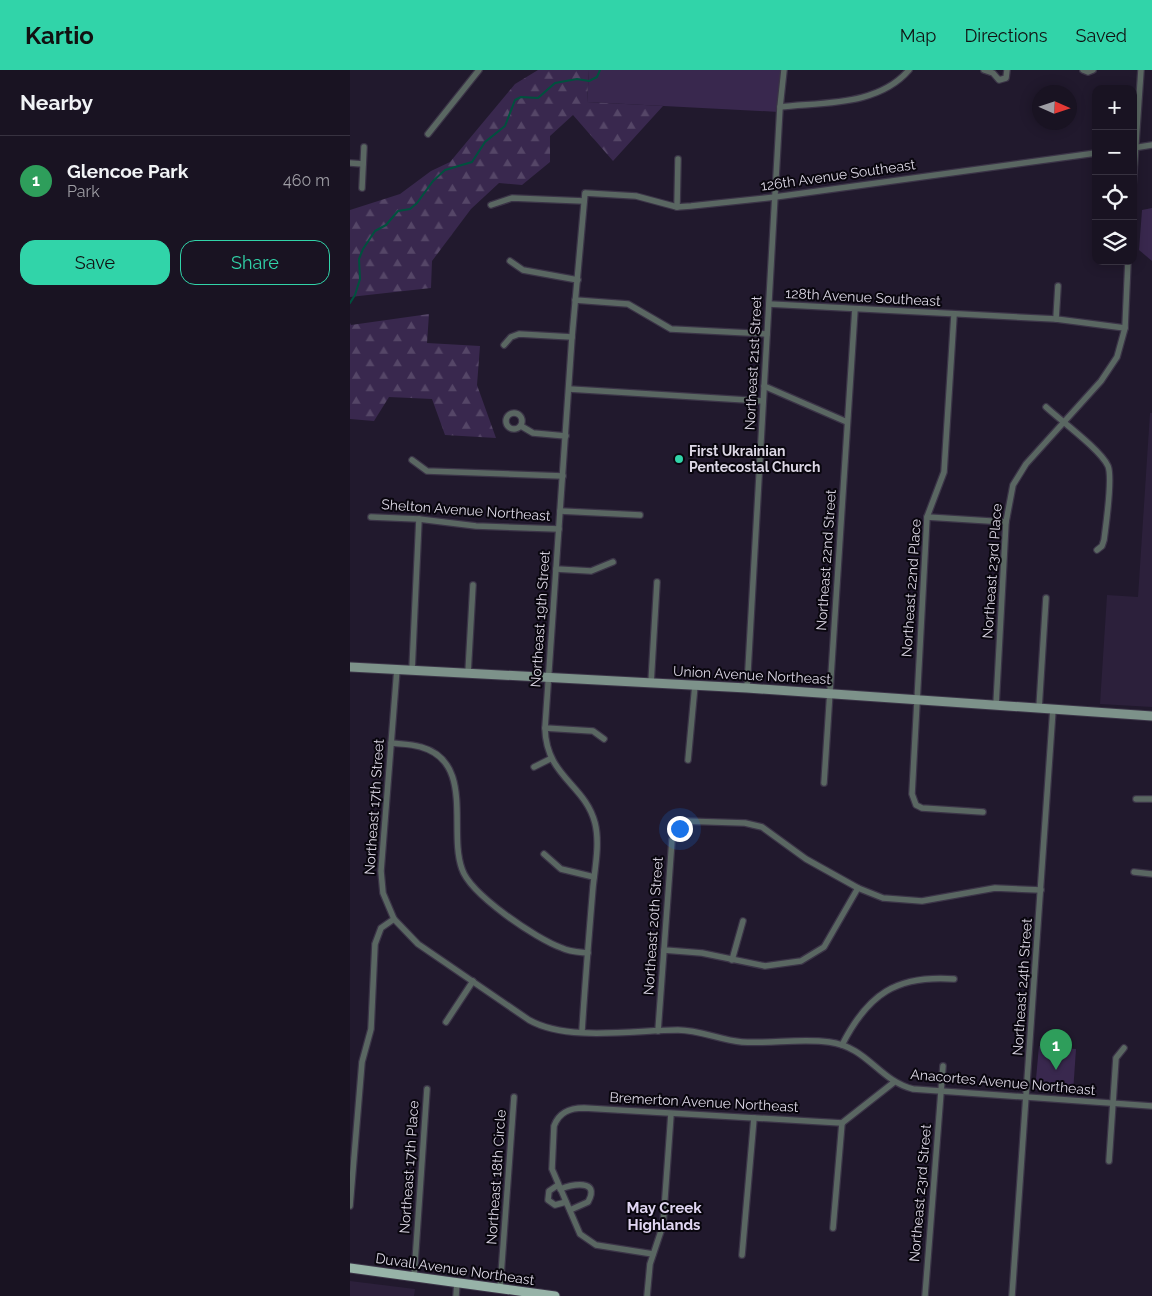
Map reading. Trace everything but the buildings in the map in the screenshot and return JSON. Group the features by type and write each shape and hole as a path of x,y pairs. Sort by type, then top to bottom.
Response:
{"main road":[{"name":"Duvall Avenue Northeast","path":"350,1268 550,1296"}],"street":[{"path":"428,134 479,70"},
{"name":"Northeast 21st Street","path":"747,688 780,107 784,70"},
{"path":"780,107 866,97 891,86 909,70"},
{"path":"984,70 994,72 995,78 1002,80 1007,75 1007,70"},
{"path":"1083,70 1088,72 1093,70"},
{"path":"1136,130 1142,70"},
{"path":"1137,147 1152,145"},
{"path":"362,188 364,148"},
{"name":"126th Avenue Southeast","path":"585,193 636,196 677,207 775,197 1092,154"},
{"path":"677,207 678,159"},
{"path":"350,163 363,164"},
{"name":"Northeast 19th Street","path":"582,1032 597,835 593,816 550,758 545,742 545,728 572,337 585,193"},
{"path":"492,206 512,198 584,202"},
{"path":"510,261 524,270 578,280"},
{"name":"Northeast 23rd Place","path":"996,705 1008,500 1019,474 1111,366 1122,344 1125,328 1128,265"},
{"path":"1056,319 1058,286"},
{"path":"575,300 628,304 664,327 678,330 767,334"},
{"name":"128th Avenue Southeast","path":"769,304 1056,319 1125,328"},
{"name":"Northeast 22nd Street","path":"824,784 854,309"},
{"name":"Northeast 22nd Place","path":"954,315 944,472 927,517 912,794 916,805 929,809 983,812"},
{"path":"504,345 519,334 572,337"},
{"path":"764,386 847,422"},
{"path":"569,389 763,401"},
{"path":"1046,407 1100,455 1108,465 1109,479 1104,540 1102,546 1097,550"},
{"path":"521,426 537,433 566,436"},
{"path":"412,460 427,471 563,476"},
{"name":"Shelton Avenue Northeast","path":"560,511 640,515"},
{"name":"Shelton Avenue Northeast","path":"371,517 419,518 476,526 559,529"},
{"path":"927,517 1006,522"},
{"path":"412,670 419,518"},
{"path":"556,569 591,571 612,562"},
{"path":"651,683 658,582"},
{"path":"468,673 473,585"},
{"path":"1039,708 1046,598"},
{"name":"Union Avenue Northeast","path":"350,666 830,693 1152,716"},
{"name":"Northeast 17th Street","path":"394,919 384,893 381,871 398,669"},
{"path":"688,760 695,685"},
{"name":"Northeast 24th Street","path":"1012,1296 1053,709"},
{"path":"545,728 593,731 604,739"},
{"path":"391,743 422,747 436,754 447,766 456,790 460,862 471,886 485,899 552,944 572,951 588,953"},
{"path":"534,767 550,758"},
{"path":"1136,798 1152,799"},
{"name":"Northeast 20th Street","path":"658,1031 672,840 678,824 688,820 745,823 762,827 806,859 858,888"},
{"path":"544,854 561,869 594,877"},
{"path":"1134,872 1152,874"},
{"path":"664,950 702,953 732,960 780,966 809,958 824,947 858,888 883,898 909,902 995,888 1041,890"},
{"path":"350,1206 362,1062 371,1029 375,944 381,928 394,919"},
{"name":"Anacortes Avenue Northeast","path":"394,919 418,944 536,1024 554,1029 620,1034 685,1030 741,1042 820,1041 842,1045 863,1056 893,1083 913,1089 1152,1106"},
{"path":"732,960 743,921"},
{"path":"842,1045 866,1006 887,990 910,980 922,978 954,979"},
{"path":"446,1022 473,981"},
{"path":"1109,1161 1116,1058 1124,1048"},
{"name":"Northeast 23rd Street","path":"925,1296 943,1066"},
{"path":"833,1228 842,1122 893,1083"},
{"name":"Northeast 17th Place","path":"414,1277 427,1089"},
{"name":"Northeast 18th Circle","path":"500,1289 514,1097"},
{"name":"Bremerton Avenue Northeast","path":"559,1187 552,1162 554,1126 559,1116 566,1111 584,1108 842,1122"},
{"path":"647,1296 649,1271 662,1225 671,1114"},
{"path":"742,1255 754,1118"},
{"path":"566,1202 555,1205 548,1200 549,1191 579,1183 590,1189 588,1202 570,1210"},
{"path":"559,1187 580,1234 590,1242 653,1254"},
{"path":"456,1296 457,1283"}],"shaded area":[{"path":"1150,413 1152,413 1152,707 1100,704 1107,595 1138,597"},
{"path":"350,1281 415,1289 414,1296 350,1296"}],"green space":[{"path":"538,70 589,70 587,102 663,106 613,161 573,115 550,136 550,162 522,185 499,183 471,209 432,261 431,288 350,297 350,210 400,194 431,171 450,162 515,84"},
{"path":"589,70 782,70 779,112 587,102"},
{"path":"1152,208 1152,261 1139,250 1142,210"},
{"path":"429,314 427,343 480,346 477,385 496,438 445,435 432,399 389,397 374,421 350,419 350,323 351,325"},
{"path":"1039,1046 1076,1049 1073,1093 1035,1090"}],"waterway":[{"path":"350,303 355,295 360,279 359,259 375,231 386,225 398,211 410,209 417,203 433,181 445,170 472,162 485,142 505,126 515,100 521,97 538,98 555,83 577,79 589,81 597,77 600,70"}],"place":[{"name":"First Ukrainian Pentecostal Church","path":"679,459"},
{"name":"Glencoe Park","path":"1056,1070"}],"district":[{"name":"May Creek Highlands","path":"664,1216"}]}
